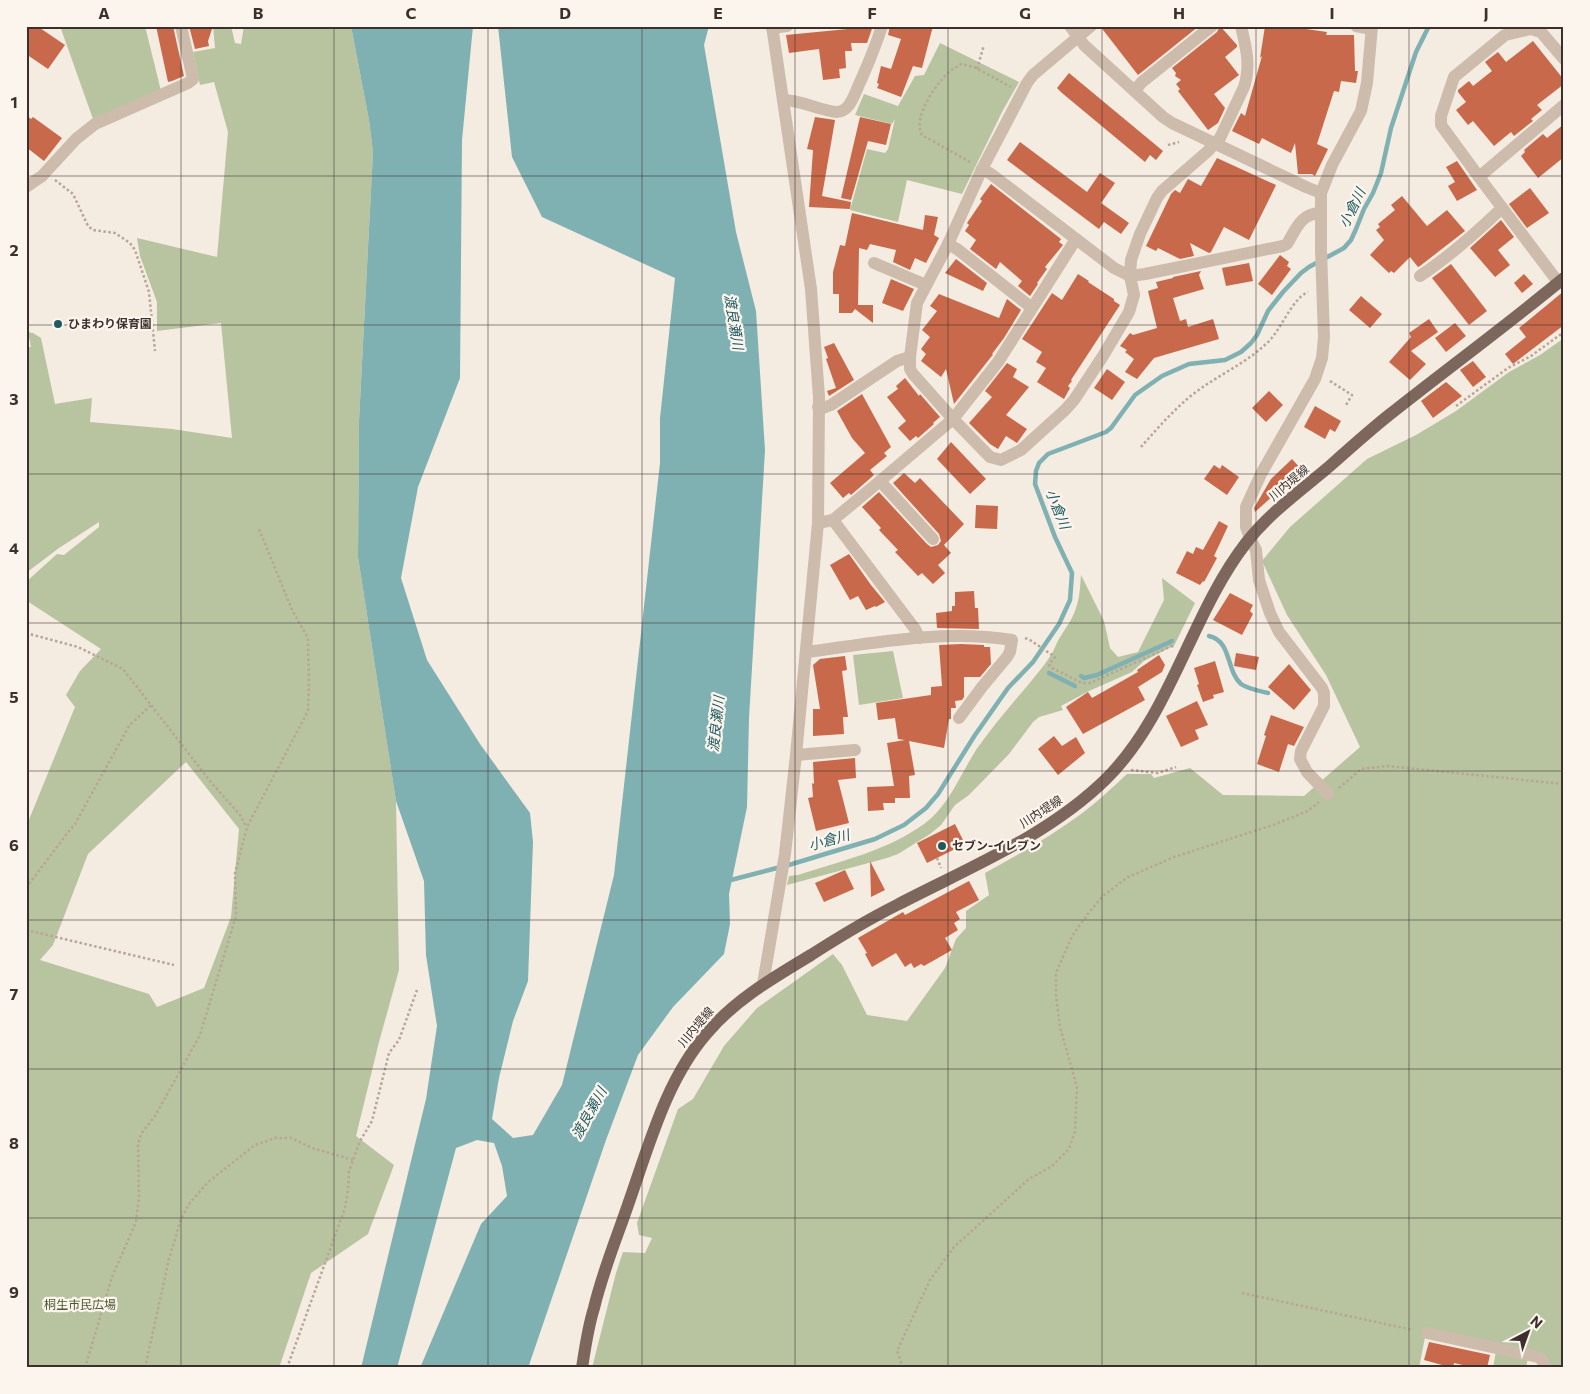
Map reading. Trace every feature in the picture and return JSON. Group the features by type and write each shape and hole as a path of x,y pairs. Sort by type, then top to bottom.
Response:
{"main road":[{"name":"川内堤線","path":"582,1368 593,1309 604,1272 652,1135 677,1078 694,1048 709,1030 725,1014 763,984 877,914 1003,852 1075,806 1108,777 1130,752 1145,729 1218,585 1250,538 1276,511 1385,418 1561,280"}],"street":[{"path":"26,187 42,176 76,139 96,124 188,83 193,78 181,26"},
{"path":"763,984 784,854 796,755 818,523 818,388 811,289 772,27 788,26"},
{"path":"783,100 791,100 813,108 841,112 852,100 876,45 882,26"},
{"path":"1070,26 1078,38 1163,117 1172,123 1321,193"},
{"path":"1092,26 1033,75 1021,93 982,169 916,308 910,369 952,419 990,457 1001,460 1021,450 1065,410 1103,356 1129,312 1134,295 1130,276 1131,260 1140,234 1157,198 1162,191 1215,144 1224,131 1247,79 1248,54 1241,26"},
{"path":"1134,90 1212,26"},
{"path":"1328,794 1307,772 1300,759 1301,752 1324,706 1324,693 1279,632 1270,613 1259,580 1256,550 1246,527 1246,507 1261,474 1317,375 1322,358 1324,343 1321,269 1321,193 1332,166 1363,104 1367,83 1372,27 1356,26"},
{"path":"1561,280 1479,177 1441,125 1441,116 1454,77 1505,35 1531,29 1542,32 1564,59"},
{"path":"1479,177 1564,105"},
{"path":"982,169 1114,268 1130,276 1283,246 1306,216 1314,213 1321,214"},
{"path":"1420,276 1447,258 1502,208"},
{"path":"818,523 833,520 952,419 998,362 1076,239"},
{"path":"948,244 1032,308"},
{"path":"874,263 926,285"},
{"path":"818,407 822,408 831,405 897,361 910,357"},
{"path":"880,481 933,539"},
{"path":"833,520 915,629 919,638"},
{"path":"807,652 919,638 984,636 1012,640 1007,657 959,718"},
{"path":"796,755 854,750"},
{"path":"1427,1333 1538,1357 1546,1368"}],"path":[{"path":"977,69 984,45"},
{"path":"982,169 922,135 919,125 924,106 930,95 948,73 961,64 977,69 1021,93"},
{"path":"42,176 52,178 73,194 88,226 93,230 115,233 130,243 135,250 149,292 155,351"},
{"path":"1141,448 1186,400 1221,375 1251,357 1271,338 1305,293 1322,288"},
{"path":"1456,406 1508,368 1530,356 1564,332"},
{"path":"1317,375 1329,380 1352,395 1346,405"},
{"path":"85,1368 112,1277 136,1222 139,1198 138,1145 141,1134 155,1116 200,1035 236,916 235,873 246,827 308,711 308,638 292,610 259,529"},
{"path":"26,633 78,647 123,669 210,781 240,815 246,827"},
{"path":"1027,638 1055,657 1049,664 1050,667 1082,683 1090,683 1172,645 1178,645"},
{"path":"26,888 75,824 129,726 151,705"},
{"path":"903,1368 897,1351 930,1280 954,1247 1029,1179 1052,1166 1069,1149 1075,1131 1076,1087 1060,1027 1056,995 1056,974 1072,936 1104,895 1128,877 1174,857 1273,825 1308,811 1361,769 1387,766 1564,784"},
{"path":"1116,768 1158,773 1176,767"},
{"path":"937,858 943,872"},
{"path":"26,930 174,965"},
{"path":"287,1368 345,1208 352,1160 360,1141 372,1122 389,1053 399,1040 417,990"},
{"path":"145,1368 169,1259 181,1219 188,1204 208,1182 255,1145 275,1138 291,1138 312,1148 352,1160"},
{"path":"1242,1293 1427,1333"}],"green space":[{"path":"60,26 145,26 161,91 93,119"},
{"name":"桐生市民広場","path":"213,26 231,26 235,43 241,44 244,26 351,26 369,120 373,152 359,421 358,557 396,801 399,970 356,1136 394,1165 368,1234 311,1273 279,1368 26,1368 26,827 75,707 66,695 80,671 101,649 27,601 26,582 57,554 64,555 99,527 99,522 59,548 26,573 26,348 31,347 28,332 41,338 55,404 92,398 90,422 172,429 232,438 221,323 157,331 157,302 140,256 137,238 217,257 228,132 214,82 200,85 193,52 215,48","holes":["186,762 239,829 231,917 204,988 157,1007 149,994 40,960 53,945 88,854"]},
{"path":"940,43 1019,82 1002,112 962,194 907,180 898,222 850,210 867,149 885,153 888,149 895,119 892,124 855,115 864,94 898,106 915,76 924,75"},
{"path":"1564,338 1564,1368 1551,1368 1547,1360 1425,1337 1419,1368 592,1368 623,1252 645,1253 652,1238 639,1235 637,1223 678,1109 693,1099 724,1046 757,1008 833,954 842,965 867,1015 907,1021 945,968 956,939 966,928 966,911 989,895 985,873 1070,822 1093,805 1127,774 1151,774 1154,778 1190,768 1223,795 1304,796 1360,747 1326,675 1287,615 1262,561 1290,527 1367,459 1416,435 1456,411 1509,372 1540,355"},
{"path":"1081,575 1104,621 1110,648 1118,657 1138,652 1164,600 1162,578 1195,603 1173,648 1171,647 1144,661 1132,672 1061,706 1063,710 1039,717 1033,722 1009,754 969,795 955,805 941,825 898,854 787,885 789,876 847,860 879,848 910,833 933,817 953,790 982,741 1040,671 1050,656 1074,613 1079,596"},
{"path":"893,651 903,698 859,705 853,655"},
{"path":"1496,1351 1528,1358 1526,1368 1493,1368"}],"water":[{"name":"渡良瀬川","path":"351,26 473,26 462,140 460,378 418,487 401,578 427,660 480,744 530,813 533,842 528,981 513,1021 499,1078 492,1119 513,1138 533,1135 562,1085 614,875 660,463 660,418 675,278 542,217 512,157 498,26 709,26 704,45 736,232 756,311 765,450 749,718 747,807 729,894 730,924 724,954 673,1007 638,1055 606,1140 528,1368 420,1368 481,1224 507,1196 502,1166 494,1143 477,1140 456,1148 397,1368 361,1368 426,1099 437,1026 426,955 424,881 396,801 358,557 359,421 373,152 369,120"}],"building":[{"path":"29,26 37,26 65,45 48,69 26,54 26,31"},
{"path":"156,26 173,26 184,76 168,82"},
{"path":"189,26 213,26 208,41 209,46 195,49"},
{"path":"858,26 873,26 867,43 851,43 852,51 845,51 846,68 839,69 840,78 823,80 819,49 789,53 786,35 858,28"},
{"path":"890,26 933,26 922,68 913,66 901,97 877,88 881,66 891,69 901,39 888,35"},
{"path":"1100,26 1199,26 1138,75"},
{"path":"1220,26 1237,45 1225,57 1239,75 1214,94 1225,108 1218,123 1208,130 1178,91 1180,89 1176,84 1181,80 1175,76 1176,73 1172,68 1217,32"},
{"path":"1265,26 1285,26 1327,32 1326,35 1354,35 1355,71 1358,71 1356,83 1341,81 1339,92 1334,91 1317,144 1328,149 1315,176 1312,174 1298,174 1295,143 1291,153 1262,138 1259,144 1232,131 1241,113 1245,116 1262,56 1260,58"},
{"path":"1533,41 1564,80 1564,84 1537,105 1542,110 1531,119 1533,121 1514,136 1511,132 1494,146 1473,121 1468,125 1456,110 1466,102 1458,90 1469,81 1473,86 1492,71 1485,62 1498,52 1506,62"},
{"path":"1069,73 1163,151 1156,160 1150,155 1145,162 1057,88"},
{"path":"26,115 31,119 33,117 62,138 44,161 26,147"},
{"path":"815,117 835,120 822,196 851,202 850,209 809,207 813,150 807,149"},
{"path":"860,117 891,124 886,145 868,141 851,200 841,198"},
{"path":"1564,124 1564,157 1538,178 1521,156 1525,152 1524,150 1543,134 1547,138"},
{"path":"1020,142 1087,192 1100,173 1115,183 1101,203 1129,223 1121,234 1104,222 1099,229 1007,160"},
{"path":"1217,158 1276,185 1249,240 1224,227 1211,252 1209,253 1190,243 1194,256 1180,259 1158,248 1156,251 1146,246 1171,194 1175,190 1180,193 1188,179 1201,186"},
{"path":"1457,161 1477,190 1457,201 1448,186 1455,182 1446,167"},
{"path":"991,184 1061,239 1059,242 1063,245 1045,267 1047,269 1030,296 1018,286 1022,281 1000,262 996,269 970,249 976,240 965,231 969,225 967,223 982,201 980,199"},
{"path":"1530,188 1549,213 1527,228 1509,204"},
{"path":"1402,196 1427,226 1447,210 1465,231 1420,266 1418,267 1410,257 1394,273 1391,271 1389,273 1370,255 1384,240 1376,230 1380,227 1378,224 1395,210 1391,205"},
{"path":"852,213 923,230 925,215 938,217 934,235 939,238 926,263 915,258 910,270 893,262 896,250 870,244 867,250 859,248 858,305 873,305 873,323 855,309 852,313 839,313 839,294 833,294 833,272 840,245 845,246"},
{"path":"1501,220 1514,237 1498,250 1510,265 1495,277 1470,248"},
{"path":"1280,255 1289,262 1287,266 1291,269 1272,295 1258,284"},
{"path":"956,259 987,283 983,291 945,273"},
{"path":"1249,263 1253,281 1226,286 1222,268"},
{"path":"1451,264 1487,311 1469,325 1432,278"},
{"path":"1201,271 1199,275 1204,289 1173,298 1180,321 1186,319 1188,327 1213,319 1219,339 1154,358 1137,379 1125,372 1134,359 1125,352 1127,350 1120,346 1130,333 1133,335 1157,328 1148,291 1158,288 1156,282"},
{"path":"1078,274 1120,305 1071,380 1068,386 1070,388 1064,399 1037,382 1046,368 1036,362 1042,352 1022,339 1052,293 1062,300"},
{"path":"1524,274 1533,284 1522,293 1514,283"},
{"path":"891,279 914,289 903,311 882,303"},
{"path":"1564,291 1564,325 1513,364 1505,354 1526,337 1519,328"},
{"path":"939,294 999,318 1007,299 1021,310 993,355 954,404 946,369 941,377 921,361 926,354 921,349 930,337 922,330 937,311 930,306"},
{"path":"1361,296 1382,314 1370,328 1349,310"},
{"path":"1429,319 1438,332 1411,351 1426,364 1410,380 1389,362 1411,337 1409,333"},
{"path":"1455,323 1466,336 1446,352 1435,338"},
{"path":"834,343 854,380 829,396 827,391 836,388 824,347"},
{"path":"1473,361 1486,377 1473,387 1460,370"},
{"path":"1007,363 1017,369 1013,377 1029,387 1006,415 1027,429 1017,443 1006,436 998,449 990,444 969,423 992,397 985,391"},
{"path":"1107,369 1125,382 1112,400 1094,388"},
{"path":"905,378 919,396 920,394 940,417 918,438 916,436 910,441 898,428 906,421 887,397 898,389 896,386"},
{"path":"1446,382 1462,396 1433,418 1421,401"},
{"path":"1269,391 1283,405 1266,422 1252,408"},
{"path":"862,394 891,447 884,453 887,456 870,470 874,475 851,495 849,493 843,498 830,483 865,453 852,438 837,411"},
{"path":"1315,406 1341,421 1335,432 1330,429 1325,439 1304,427"},
{"path":"951,442 986,479 970,494 937,459"},
{"path":"1292,459 1302,470 1255,512 1254,508 1271,479"},
{"path":"1214,465 1220,469 1222,465 1239,477 1227,495 1204,479"},
{"path":"904,473 915,483 920,478 964,524 944,545 951,553 938,565 945,573 933,584 922,573 918,576 895,552 898,550 879,530 881,528 862,507 879,492 927,544 931,547 938,545 941,541 939,534 893,483"},
{"path":"976,505 998,506 997,529 975,528"},
{"path":"1219,521 1228,526 1214,556 1217,558 1204,582 1200,585 1176,573 1187,551 1193,554 1196,547 1203,550"},
{"path":"849,554 885,602 866,610 858,596 850,600 830,565"},
{"path":"974,591 975,608 978,608 979,629 937,628 936,613 952,611 952,606 955,606 955,592"},
{"path":"1230,593 1253,605 1250,611 1253,614 1242,635 1213,620"},
{"path":"961,644 990,647 991,664 980,677 964,677 964,697 962,700 955,701 956,708 951,708 951,719 949,719 944,748 909,741 915,775 909,776 910,798 895,798 895,803 883,803 884,810 868,811 867,787 894,786 887,743 905,740 898,739 895,718 878,720 876,703 931,695 931,687 942,686 939,645"},
{"path":"1236,653 1259,657 1256,670 1234,666"},
{"path":"1159,655 1165,665 1162,672 1138,687 1145,700 1083,734 1066,707 1088,692 1092,698 1138,672 1137,670"},
{"path":"845,656 847,670 842,671 848,717 843,717 844,734 813,736 813,709 820,709 813,665 820,659"},
{"path":"1215,661 1224,692 1213,695 1214,698 1203,702 1194,668"},
{"path":"1289,664 1311,690 1294,710 1268,687"},
{"path":"1197,701 1208,725 1195,730 1199,739 1181,747 1166,716"},
{"path":"1271,715 1304,727 1294,746 1288,744 1279,772 1257,764"},
{"path":"1054,736 1062,746 1076,737 1085,753 1058,775 1038,749"},
{"path":"855,758 856,778 838,780 849,823 816,831 808,798 813,797 813,762"},
{"path":"955,824 965,844 927,863 917,843"},
{"path":"870,861 885,890 871,897"},
{"path":"845,870 854,889 824,902 815,883"},
{"path":"969,881 979,900 956,912 960,919 954,923 958,930 945,938 952,950 924,966 921,964 914,968 911,963 905,967 896,953 872,967 865,954 867,953 858,938 903,912 905,915"},
{"path":"1429,1342 1490,1355 1487,1368 1476,1368 1454,1363 1453,1368 1424,1360"}],"waterway":[{"name":"小倉川","path":"727,881 875,839 904,825 926,808 938,794 975,735 1008,688 1033,662 1059,624 1070,600 1072,573 1055,537 1035,484 1039,463 1048,454 1106,432 1135,395 1162,376 1189,364 1225,360 1241,352 1257,335 1268,311 1301,273 1344,248 1351,240 1381,173 1391,128 1416,52 1429,26"},
{"path":"1209,636 1222,644 1233,672 1241,684 1250,689 1268,693"},
{"path":"1081,676 1084,678 1097,675 1172,641"},
{"path":"1049,673 1075,686"}],"place":[{"name":"ひまわり保育園","path":"58,324"},
{"name":"セブン-イレブン","path":"942,846"}]}
